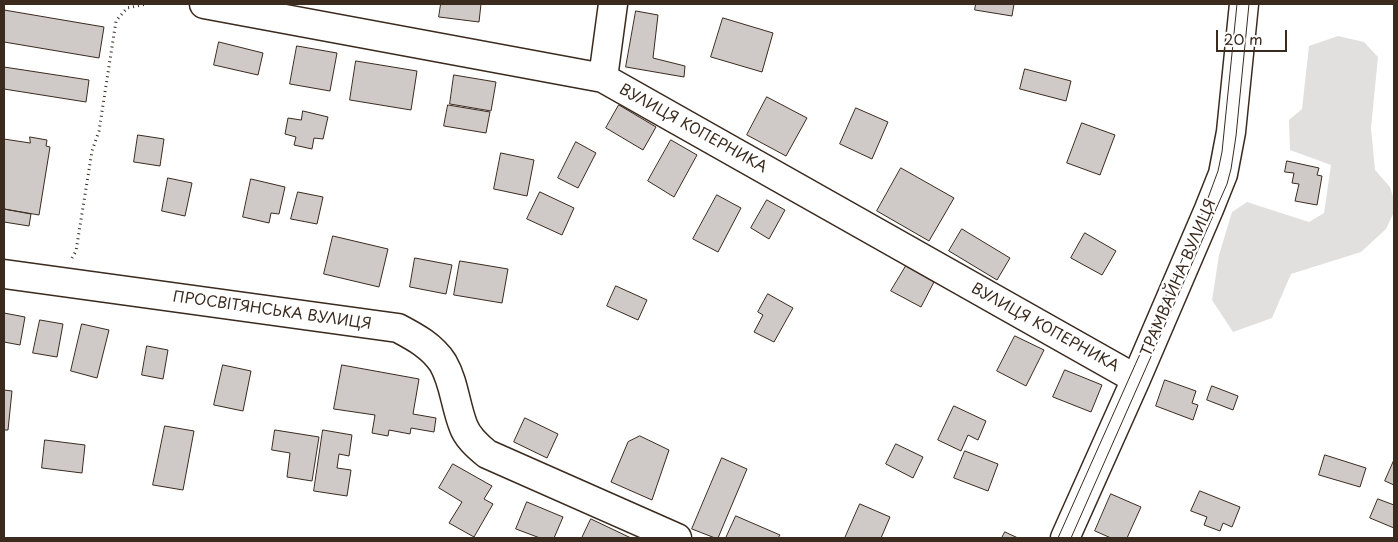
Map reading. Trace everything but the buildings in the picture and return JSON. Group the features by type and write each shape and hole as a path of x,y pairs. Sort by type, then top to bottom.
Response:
{"street":[{"name":"ВУЛИЦЯ КОПЕРНИКА","path":"204,4 603,78 1136,379"},
{"path":"603,78 613,4"},
{"name":"ТРАМВАЙНА ВУЛИЦЯ","path":"1065,538 1210,209 1223,174 1231,132 1244,4"},
{"name":"ПРОСВІТЯНСЬКА ВУЛИЦЯ","path":"4,274 398,328 423,341 442,362 454,388 463,426 473,442 487,454 677,538"}],"path":[{"path":"62,282 76,251 92,151 99,131 116,21 127,8 147,4"}],"shaded area":[{"path":"1338,36 1364,42 1378,57 1371,128 1375,170 1390,187 1394,200 1394,212 1386,229 1361,252 1291,274 1272,318 1233,332 1212,300 1219,255 1232,212 1247,202 1309,222 1324,213 1331,165 1290,150 1289,120 1302,109 1309,46"}],"tram line":[{"path":"1058,538 1201,217 1218,171 1222,152 1237,4"},
{"path":"1071,538 1227,184 1236,136 1249,4"}]}
